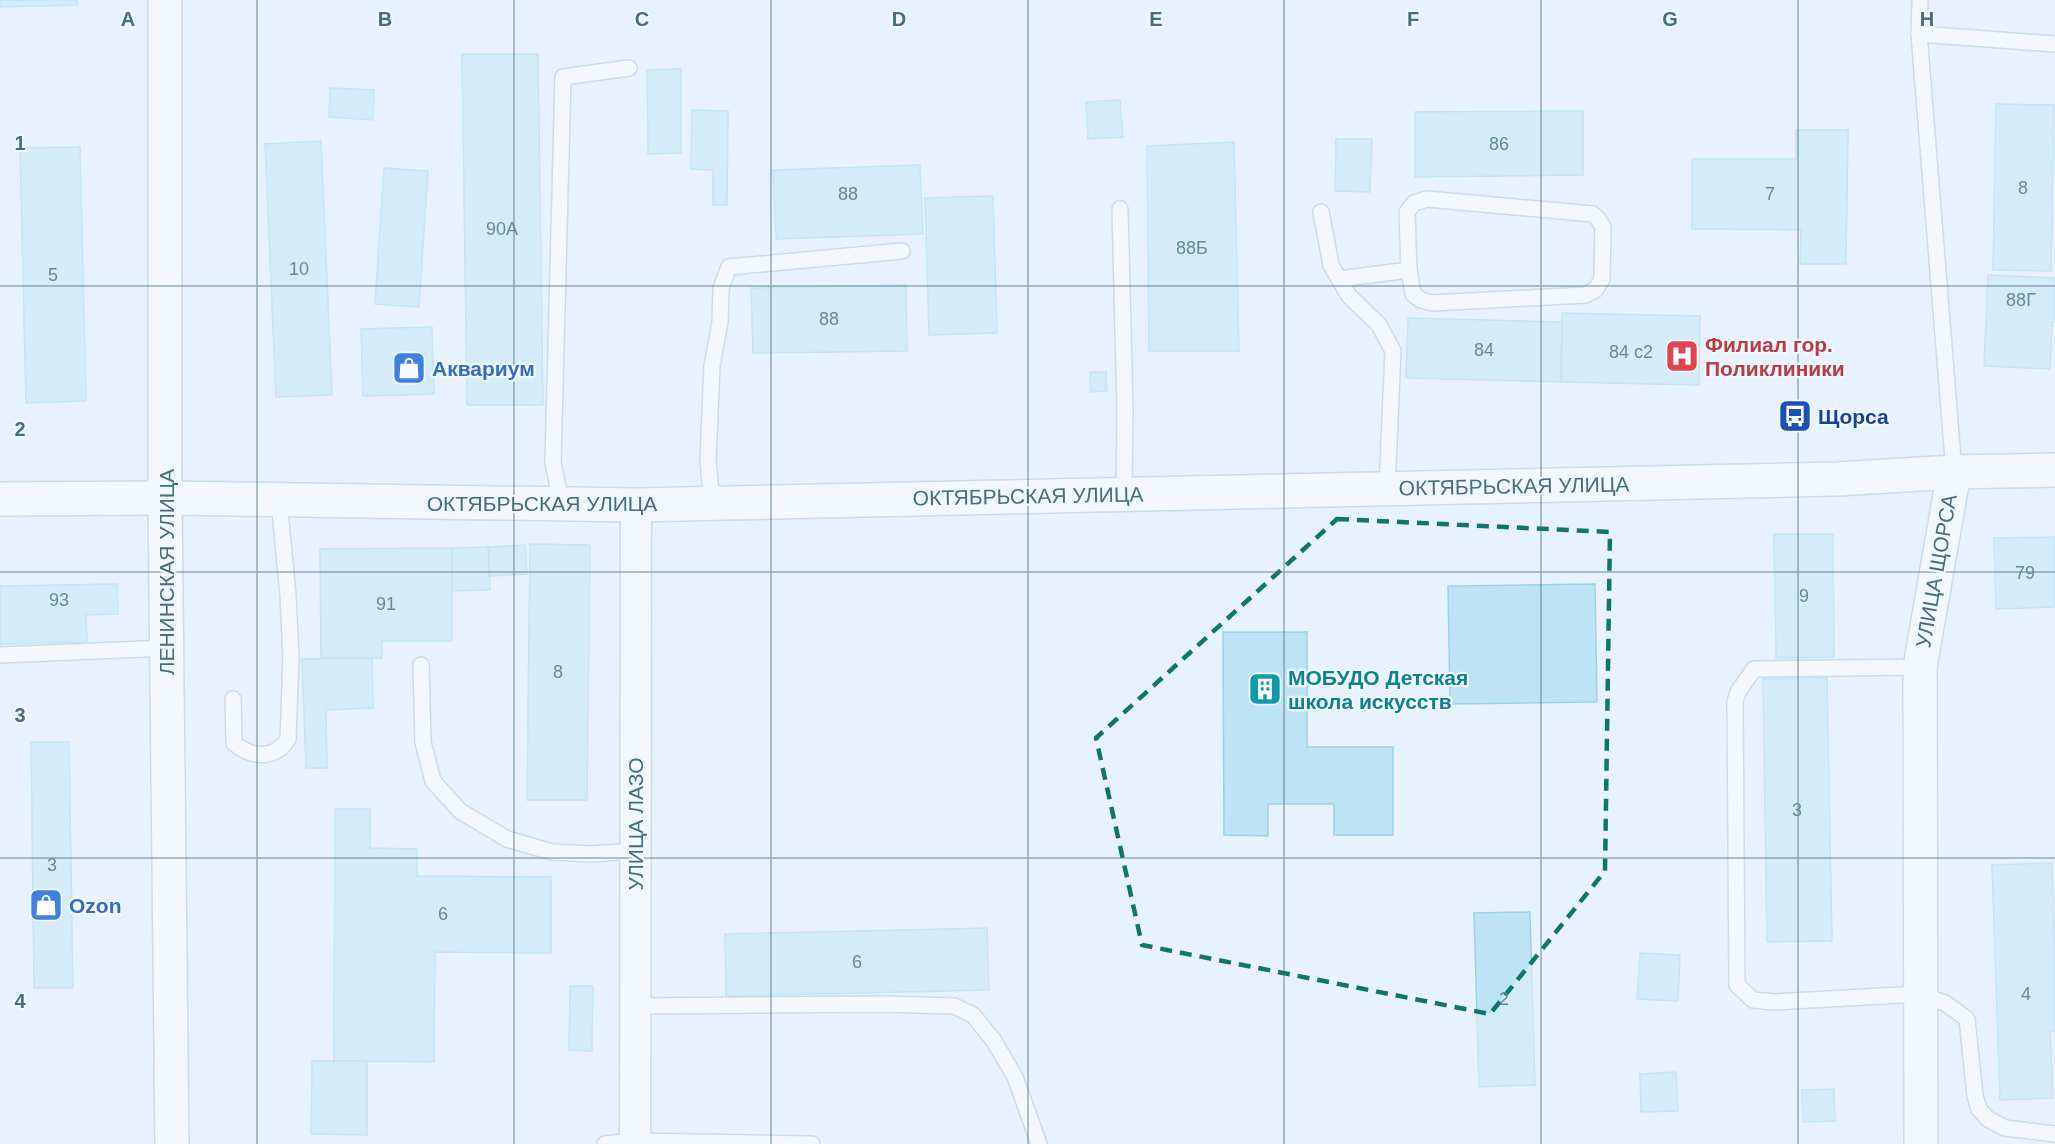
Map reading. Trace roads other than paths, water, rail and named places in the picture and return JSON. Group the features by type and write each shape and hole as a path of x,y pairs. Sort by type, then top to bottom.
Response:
{"main road":[{"name":"ЛЕНИНСКАЯ УЛИЦА","path":"165,0 165,498 172,1144"},
{"name":"ОКТЯБРЬСКАЯ УЛИЦА","path":"0,499 165,498 636,505 1837,479 1954,472 2055,470"},
{"name":"УЛИЦА ЩОРСА","path":"1921,1144 1920,667 1954,472"}],"street":[{"name":"УЛИЦА ЛАЗО","path":"635,1142 636,505"}],"lane":[{"name":"УЛИЦА ЩОРСА","path":"1920,0 1919,34 1954,472"},
{"path":"1919,34 2055,44"},
{"path":"561,504 552,462 563,77 629,68"},
{"path":"1427,199 1593,214 1603,226 1602,279 1595,291 1585,295 1432,303 1420,300 1413,294 1409,270 1407,212 1414,203 1427,199"},
{"path":"1120,208 1125,409 1124,494"},
{"path":"1321,212 1331,266 1349,296 1378,325 1393,351 1387,489"},
{"path":"712,503 708,460 712,366 720,322 721,288 729,267 902,252"},
{"path":"1339,279 1409,270"},
{"path":"233,699 234,743 243,752 273,753 283,748 288,739 291,658 288,595 279,501"},
{"path":"0,655 167,648"},
{"path":"421,665 423,742 433,781 460,811 507,839 552,852 592,855 635,850"},
{"path":"1920,667 1754,669 1738,692 1735,702 1737,985 1753,1000 1774,1002 1919,994 1945,1003 1967,1019 1975,1096 1979,1109 1988,1119 2005,1128 2055,1134"},
{"path":"635,1006 882,1004 954,1006 973,1015 994,1041 1015,1077 1039,1144"},
{"path":"604,1144 635,1142 812,1144"}],"place":[{"name":"Филиал гор. Поликлиники","path":"1682,356"},
{"name":"Аквариум","path":"409,368"},
{"name":"Щорса","path":"1795,416"},
{"name":"МОБУДО Детская школа искусcтв","path":"1265,689"},
{"name":"Ozon","path":"46,905"}]}
